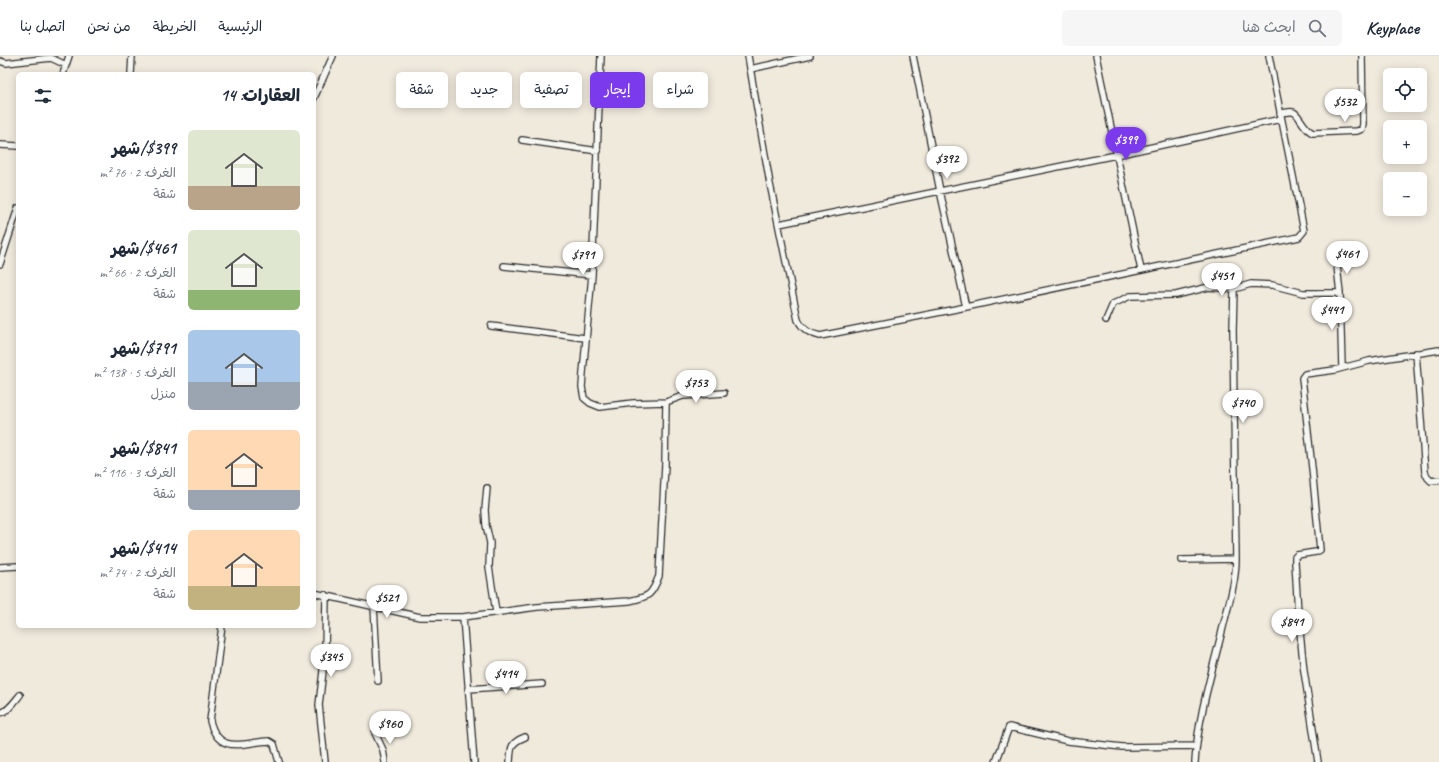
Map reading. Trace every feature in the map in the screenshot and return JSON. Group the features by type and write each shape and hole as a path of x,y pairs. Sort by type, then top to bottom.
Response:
{"street":[{"path":"63,72 69,56"},
{"path":"131,72 132,56"},
{"path":"316,94 333,56"},
{"path":"601,56 598,151 592,245 592,276 585,338 582,387 584,398 590,403 600,407 633,403 666,402 683,396 724,393"},
{"path":"748,56 769,176 798,320 809,333 820,336 1299,237 1304,231 1269,56"},
{"path":"750,68 810,56"},
{"path":"913,56 940,191 966,307"},
{"path":"1096,56 1141,270"},
{"path":"779,224 1116,155 1293,112 1308,131 1313,133 1357,131 1362,128 1363,124 1362,56"},
{"path":"0,61 6,63 51,58 66,65"},
{"path":"522,140 598,151"},
{"path":"0,145 16,146"},
{"path":"0,264 16,214"},
{"path":"1341,254 1337,266 1340,293 1342,368"},
{"path":"504,266 592,276"},
{"path":"1106,320 1113,304 1130,296 1176,295 1209,287 1234,289 1251,284 1272,285 1303,293 1340,293"},
{"path":"1195,762 1196,746 1232,593 1236,559 1232,330 1234,289"},
{"path":"491,326 585,338"},
{"path":"1318,762 1304,671 1298,613 1295,562 1295,557 1297,555 1320,550 1302,378 1305,374 1335,370 1369,361 1439,350"},
{"path":"1416,353 1425,472 1431,481 1439,480"},
{"path":"316,593 420,617 463,617 537,607 630,601 644,598 654,589 659,576 665,465 666,402"},
{"path":"488,488 485,510 486,525 490,543 489,567 496,612"},
{"path":"1182,560 1236,559"},
{"path":"0,567 16,566"},
{"path":"325,762 319,705 325,654 326,595"},
{"path":"374,606 378,681"},
{"path":"463,617 474,762"},
{"path":"222,628 210,721 212,728 223,742 237,746 269,741 274,744 279,762"},
{"path":"468,689 542,684"},
{"path":"0,713 7,710 20,695"},
{"path":"996,762 1009,727 1068,741 1122,747 1196,746"},
{"path":"374,734 383,750 385,762"},
{"path":"510,762 512,745 515,741 525,737"}]}
